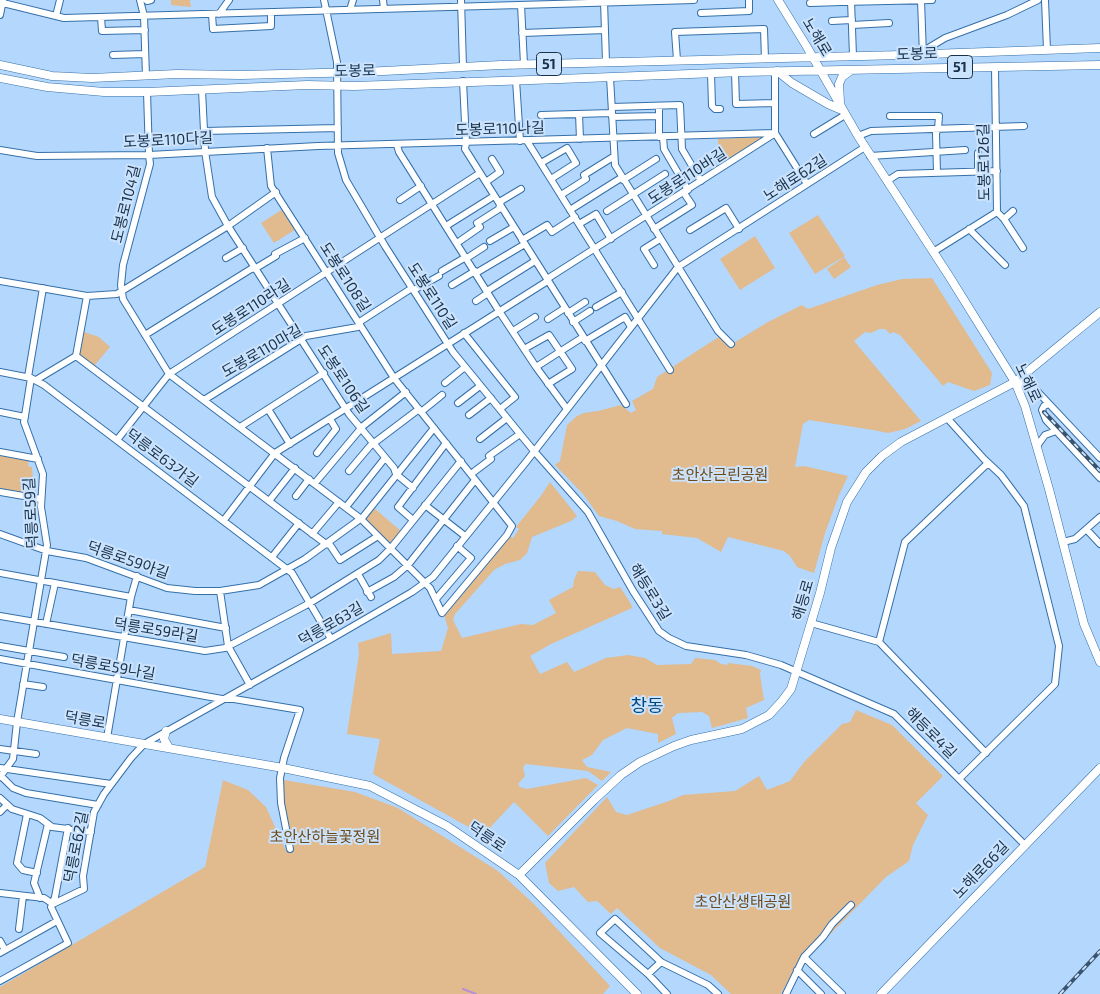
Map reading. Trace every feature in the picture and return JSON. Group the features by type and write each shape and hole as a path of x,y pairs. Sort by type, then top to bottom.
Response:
{"main road":[{"name":"노해로","path":"778,0 870,156 1015,382 1026,406 1084,624 1100,662"},
{"name":"도봉로","path":"0,65 52,76 232,75 524,64 926,55 1100,48"},
{"name":"도봉로","path":"0,78 47,87 104,92 147,92 735,72 1100,65"},
{"path":"843,110 839,89 841,79 852,70"},
{"path":"776,71 792,83 828,104 843,110"},
{"name":"해등로","path":"519,875 621,775 640,762 674,746 742,729 768,715 782,701 791,688 834,539 847,502 866,472 882,456 901,442 948,419 1015,382 1100,312"},
{"name":"덕릉로","path":"0,719 283,768 370,786 447,826 519,875 637,994"},
{"path":"166,731 164,739 169,748"},
{"name":"노해로66길","path":"883,993 1100,768"}],"street":[{"path":"56,16 60,0"},
{"path":"140,0 144,16 146,76"},
{"path":"146,0 151,0"},
{"path":"229,0 216,14 213,29 271,26 272,12"},
{"name":"도봉로110길","path":"324,0 337,62 338,146 340,164 346,180 380,238 448,344 534,451"},
{"path":"350,10 353,0"},
{"path":"383,0 384,9"},
{"path":"0,15 3,1 64,18 384,9 461,3 517,4 694,0"},
{"path":"701,13 749,11 749,0"},
{"path":"922,0 926,55"},
{"path":"810,3 932,0"},
{"path":"926,55 930,47 945,38 1007,15 1038,0"},
{"path":"1045,0 1047,50"},
{"path":"604,1 606,62"},
{"path":"851,1 853,56"},
{"path":"461,3 463,66"},
{"path":"517,4 522,33 524,64"},
{"path":"101,17 102,31 145,30"},
{"path":"832,21 888,24"},
{"path":"676,60 675,32 764,29 765,59"},
{"path":"522,33 605,30"},
{"path":"113,55 146,54"},
{"name":"도봉로126길","path":"995,67 997,212 1004,219 1023,248"},
{"path":"776,71 775,133 807,184"},
{"path":"735,72 736,104 775,103"},
{"path":"711,73 712,106 715,109 720,109"},
{"path":"610,77 614,165 718,331 732,344"},
{"path":"516,80 520,141"},
{"path":"464,81 465,150 626,404"},
{"name":"도봉로106길","path":"202,90 205,151 212,197 228,226 346,408 394,468 396,474"},
{"name":"도봉로104길","path":"147,92 150,164 123,265 123,299 169,374 361,519 424,583"},
{"path":"654,230 692,204 664,149 658,106"},
{"path":"541,116 612,112 658,106 680,106 682,149 701,182"},
{"path":"814,134 843,110"},
{"path":"612,112 659,116"},
{"path":"579,114 580,139"},
{"path":"890,116 939,116 936,133 937,173"},
{"path":"775,120 784,119"},
{"path":"858,136 871,130 1024,126"},
{"path":"204,132 338,128"},
{"name":"도봉로110나길","path":"338,146 775,133"},
{"name":"도봉로110바길","path":"224,520 249,485 275,454 775,133"},
{"path":"527,141 670,370"},
{"path":"397,145 399,152 512,331 567,409"},
{"name":"도봉로110다길","path":"0,150 37,156 149,155 338,146"},
{"name":"노해로62길","path":"534,451 678,266 739,229 865,147"},
{"name":"도봉로108길","path":"267,148 271,186 394,378 493,502"},
{"path":"541,163 567,148 576,163 551,179"},
{"path":"870,156 965,150"},
{"path":"978,153 978,172"},
{"path":"561,195 586,179 584,175 613,157"},
{"path":"486,182 500,172 492,159"},
{"path":"570,210 656,159"},
{"path":"887,181 896,175 997,171"},
{"path":"380,238 480,173"},
{"path":"607,211 665,174"},
{"path":"400,200 421,186"},
{"path":"457,242 480,227 477,222 499,209 501,201 521,189"},
{"path":"0,281 87,296 117,294 228,226 276,192"},
{"path":"446,226 494,196"},
{"path":"690,230 726,208 739,229"},
{"path":"1004,219 1013,211"},
{"path":"933,252 997,212"},
{"path":"579,224 596,214 611,239"},
{"path":"452,285 476,272 547,225 552,232 575,217"},
{"path":"490,241 514,227"},
{"path":"969,229 1004,265"},
{"path":"145,335 251,269 276,256 275,254 305,238"},
{"name":"도봉로110라길","path":"117,440 169,374 380,238"},
{"path":"654,264 644,248 660,239"},
{"name":"도봉로110마길","path":"204,400 306,336 358,327 361,320 484,247"},
{"path":"226,258 243,248"},
{"path":"476,301 535,261"},
{"name":"덕릉로59길","path":"8,768 13,760 23,684 47,551 42,522 43,474 25,427 24,417 32,378 43,288"},
{"path":"573,322 622,292"},
{"path":"76,356 87,296"},
{"path":"548,319 585,302"},
{"path":"512,331 535,317"},
{"path":"536,367 625,317 631,328"},
{"path":"464,333 515,396 500,409"},
{"path":"524,349 549,335 572,370 548,384"},
{"path":"0,372 32,378 76,356"},
{"path":"76,356 312,534 326,544 330,544 340,560 378,536"},
{"path":"445,383 465,367"},
{"path":"240,427 324,373"},
{"name":"덕릉로63가길","path":"32,378 288,569 331,639"},
{"path":"1015,382 1036,390 1100,458"},
{"path":"458,403 480,386"},
{"name":"도봉로106길","path":"361,428 406,392"},
{"path":"349,471 373,443 442,395"},
{"path":"469,415 491,398"},
{"path":"1049,404 1044,406 1042,412 1046,420 1100,478"},
{"path":"268,410 290,444"},
{"path":"0,412 24,417"},
{"path":"480,439 507,418"},
{"path":"317,453 336,429 330,419"},
{"path":"948,419 1001,475 1024,506 1059,646 1055,684 959,779"},
{"path":"296,496 361,428"},
{"path":"288,569 361,519 434,428"},
{"path":"1037,446 1045,435 1056,431"},
{"path":"471,474 491,459 489,456 520,434"},
{"path":"413,520 398,507 446,443"},
{"name":"덕릉로63길","path":"144,744 331,639 412,592 433,577 534,451"},
{"name":"해등로3길","path":"534,451 588,512 633,591 650,619 662,634 686,646 746,655 781,665 796,672"},
{"path":"0,452 38,459"},
{"path":"346,507 385,458"},
{"path":"310,603 379,560 391,548 460,462"},
{"path":"879,642 905,542 988,463"},
{"path":"269,501 295,468"},
{"path":"396,474 412,488"},
{"path":"408,565 476,480"},
{"path":"0,492 41,499"},
{"path":"312,534 339,502"},
{"path":"424,583 430,588 442,613 507,535 512,526 493,502"},
{"path":"425,505 465,536"},
{"path":"1063,542 1075,539 1100,517"},
{"path":"272,557 299,523"},
{"path":"1087,530 1100,544"},
{"name":"덕릉로59아길","path":"0,534 47,551 86,558 167,588 220,591 259,585 288,569"},
{"path":"436,599 472,558 457,546"},
{"name":"덕릉로63길","path":"358,574 369,594 408,565"},
{"path":"0,573 131,597"},
{"path":"107,738 131,597 137,576"},
{"path":"46,624 55,583"},
{"path":"220,591 228,646 250,685"},
{"name":"덕릉로59라길","path":"0,616 205,651 228,646 310,603"},
{"path":"129,610 226,628"},
{"path":"811,623 879,642 986,753"},
{"path":"0,646 64,657"},
{"name":"덕릉로59나길","path":"0,659 222,699"},
{"name":"해등로4길","path":"796,672 894,714 1025,845"},
{"path":"23,684 43,687"},
{"path":"222,699 234,699 300,710 284,758 280,778 281,803 290,848"},
{"name":"덕릉로62길","path":"53,904 84,889 82,876 94,812 111,784 144,744"},
{"path":"0,749 36,754"},
{"path":"0,768 111,784"},
{"path":"8,768 1,777 13,788 26,794 98,805"},
{"path":"0,798 12,809 40,818 52,826 90,832"},
{"path":"0,812 7,805"},
{"path":"27,814 17,864 23,870 36,873"},
{"path":"40,898 34,883 48,824"},
{"path":"0,982 68,943 51,907 68,828"},
{"path":"0,893 44,898 53,904"},
{"path":"19,929 23,896"},
{"path":"786,994 804,957 851,905"},
{"path":"667,994 648,974 600,933 615,919 661,962 708,985 718,994"},
{"path":"0,941 2,952 58,921"},
{"path":"804,957 842,994"},
{"path":"648,974 661,962"},
{"path":"797,970 822,994"}],"green space":[{"path":"171,0 190,0 191,7 171,5"},
{"path":"766,137 725,164 718,150 718,139"},
{"path":"283,209 296,229 274,243 261,223"},
{"path":"818,215 845,256 815,274 789,233"},
{"path":"755,236 775,268 740,290 720,259"},
{"path":"844,257 851,267 834,279 827,269"},
{"name":"초안산근린공원","path":"932,278 992,373 990,385 974,391 948,382 943,386 900,335 893,332 890,334 885,329 879,329 871,333 865,332 854,341 921,421 905,429 888,433 809,420 803,424 795,467 804,466 848,476 825,533 814,573 797,567 790,556 784,551 728,537 721,552 697,538 662,534 662,531 635,529 599,516 583,494 555,465 560,461 567,425 577,416 621,405 631,413 636,410 632,401 653,389 657,377 720,336 732,344 768,322 802,305 808,309 877,285 902,279"},
{"path":"84,332 99,337 110,347 94,366 79,355"},
{"path":"0,454 29,459 28,466 32,467 34,495 0,489"},
{"path":"550,482 577,516 571,521 532,537 527,553 520,560 505,564 494,570 455,614 453,620 462,638 521,624 533,625 556,613 549,600 573,587 578,571 595,572 605,585 614,589 620,587 632,608 551,644 530,656 540,674 567,662 574,672 606,658 628,655 645,658 657,665 691,664 695,658 715,660 721,664 752,666 761,670 764,700 746,708 748,718 712,728 709,716 702,712 678,713 672,718 676,734 658,743 658,734 627,728 603,740 592,755 582,760 587,767 611,772 602,781 588,771 526,764 523,767 525,776 518,784 520,787 527,789 586,778 598,785 548,836 514,802 483,835 373,774 380,739 347,734 359,654 358,643 391,633 392,654 441,651 448,628 444,615 472,582 507,535 513,538 519,529 516,527"},
{"path":"373,507 402,532 392,545 364,519"},
{"name":"초안산생태공원","path":"856,710 892,725 943,776 916,803 928,815 913,845 909,861 886,877 809,956 800,958 781,994 731,994 711,975 660,948 617,908 611,914 597,901 588,902 574,887 558,891 549,883 545,863 607,797 616,812 627,815 683,795 735,791 759,776 767,790 790,781 804,762 842,724 850,722"},
{"name":"초안산하늘꽃정원","path":"223,780 248,790 266,807 286,851 293,849 284,801 284,780 355,792 398,808 498,871 533,903 610,986 603,994 0,994 0,987 205,867"}],"waterway":[{"path":"463,989 476,994"}],"railway":[{"path":"1044,412 1100,471"},
{"path":"1060,994 1100,951"}],"district":[{"name":"창동","path":"647,706"}]}
